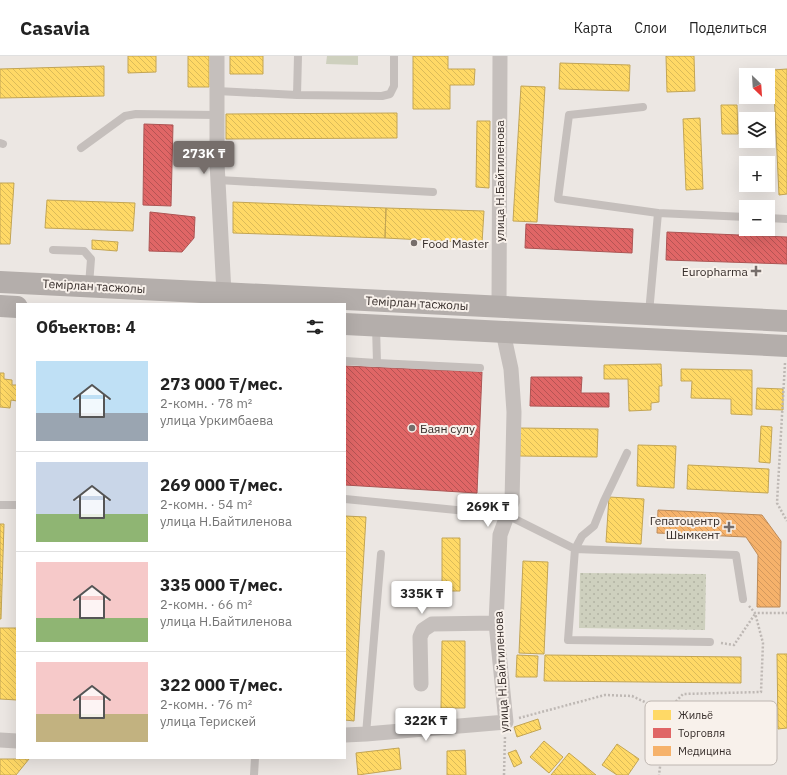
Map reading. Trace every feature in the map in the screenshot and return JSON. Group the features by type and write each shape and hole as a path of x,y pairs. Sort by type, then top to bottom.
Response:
{"main road":[{"name":"Темірлан тасжолы","path":"0,282 787,321"},
{"path":"0,306 16,307"},
{"name":"Темірлан тасжолы","path":"346,324 786,346"}],"street":[{"path":"218,56 218,180 224,293"},
{"name":"улица Н.Байтиленова","path":"499,307 500,56"},
{"name":"улица Н.Байтиленова","path":"503,332 511,369 514,412 512,502 500,535 496,623 506,722"},
{"path":"421,684 420,637 423,630 432,624 496,623"},
{"path":"346,735 506,722"},
{"path":"0,740 16,741"}],"lane":[{"path":"297,94 298,56"},
{"path":"217,90 382,96 390,94 394,86 394,56"},
{"path":"642,107 569,115 558,199 658,213 739,217"},
{"path":"81,148 125,116 136,114 217,114"},
{"path":"218,180 433,192"},
{"path":"649,314 658,213"},
{"path":"775,218 787,219"},
{"path":"54,250 84,251 91,258 89,286"},
{"path":"376,325 377,363"},
{"path":"346,361 480,368"},
{"path":"627,453 594,526 582,536 575,549 568,640 710,642"},
{"path":"346,499 507,515 575,549 736,555 743,599"},
{"path":"0,505 16,505"},
{"path":"366,734 381,554"},
{"path":"254,775 255,759"}],"path":[{"path":"786,346 777,503 787,521"},
{"path":"676,701 683,694 761,692 763,643 755,613 743,599"},
{"path":"710,642 734,644 755,613"},
{"path":"755,613 787,613"},
{"path":"506,722 556,707 605,695 632,696 645,702"},
{"name":"улица Н.Байтиленова","path":"504,775 506,722"},
{"path":"659,775 660,765"}],"green space":[{"path":"327,56 358,56 358,65 326,64"},
{"path":"580,573 706,574 705,630 579,628"}],"building: Жильё":[{"path":"128,56 156,56 156,72 128,73"},
{"path":"188,56 209,56 209,87 188,87"},
{"path":"230,56 263,56 263,74 230,74"},
{"path":"413,56 448,56 448,69 475,69 474,85 450,85 450,109 413,109"},
{"path":"666,56 694,56 695,91 667,92"},
{"path":"560,63 630,65 629,91 559,89"},
{"path":"104,66 104,96 0,98 0,69"},
{"path":"787,69 787,194 779,195 775,104 775,70"},
{"path":"521,86 545,87 537,222 513,221"},
{"path":"721,105 737,105 738,134 722,134"},
{"path":"397,113 397,138 226,139 226,114"},
{"path":"700,118 703,189 686,190 683,119"},
{"path":"477,121 490,121 489,188 476,187"},
{"path":"0,183 14,183 10,244 0,244"},
{"path":"47,200 135,203 133,231 45,228"},
{"path":"233,202 386,208 385,238 233,233"},
{"path":"386,208 484,211 482,243 385,238"},
{"path":"92,240 118,242 117,251 92,249"},
{"path":"661,364 662,386 659,386 659,402 651,403 651,410 629,411 628,379 604,379 604,365"},
{"path":"681,369 752,370 752,415 731,414 731,399 691,398 692,381 681,381"},
{"path":"0,373 4,373 4,379 12,380 12,385 16,385 16,401 11,400 10,408 0,407"},
{"path":"757,388 783,389 783,410 756,409"},
{"path":"761,426 772,427 770,463 759,462"},
{"path":"520,428 598,429 597,457 520,456"},
{"path":"638,445 676,446 674,488 637,486"},
{"path":"688,465 769,469 768,493 687,489"},
{"path":"609,497 644,499 641,544 606,542"},
{"path":"346,516 366,517 354,721 346,720"},
{"path":"0,524 4,524 1,619 0,619"},
{"path":"442,538 460,538 460,591 442,591"},
{"path":"523,561 548,562 544,654 519,653"},
{"path":"0,628 16,628 16,700 0,699"},
{"path":"442,641 465,641 465,708 441,708"},
{"path":"777,654 787,654 787,728 778,729"},
{"path":"517,655 538,656 537,677 516,677"},
{"path":"545,655 741,657 741,683 544,681"},
{"path":"538,719 541,729 517,737 514,727"},
{"path":"544,741 563,757 549,773 530,757"},
{"path":"617,744 639,759 628,775 617,775 602,765"},
{"path":"399,748 401,769 358,775 356,753"},
{"path":"465,750 466,775 447,775 447,751"},
{"path":"516,750 522,763 514,767 508,753"},
{"path":"569,753 596,775 551,775"},
{"path":"0,759 29,759 16,775 0,775"}],"building: Торговля":[{"path":"144,124 173,125 171,206 143,205"},
{"path":"150,212 195,217 194,238 182,252 149,251"},
{"path":"526,224 633,229 632,253 525,248"},
{"path":"667,232 787,237 787,264 666,260"},
{"name":"Баян сулу","path":"346,366 482,372 477,493 346,485"},
{"path":"531,377 582,377 581,393 609,393 609,407 530,406"}],"building: Медицина":[{"path":"658,510 762,515 781,541 780,607 757,607 758,555 746,537 657,533"}],"place":[{"name":"Food Master","path":"414,243"},
{"name":"Europharma","path":"756,271"},
{"name":"Баян сулу","path":"412,428"},
{"name":"Гепатоцентр Шымкент","path":"729,527"}]}
